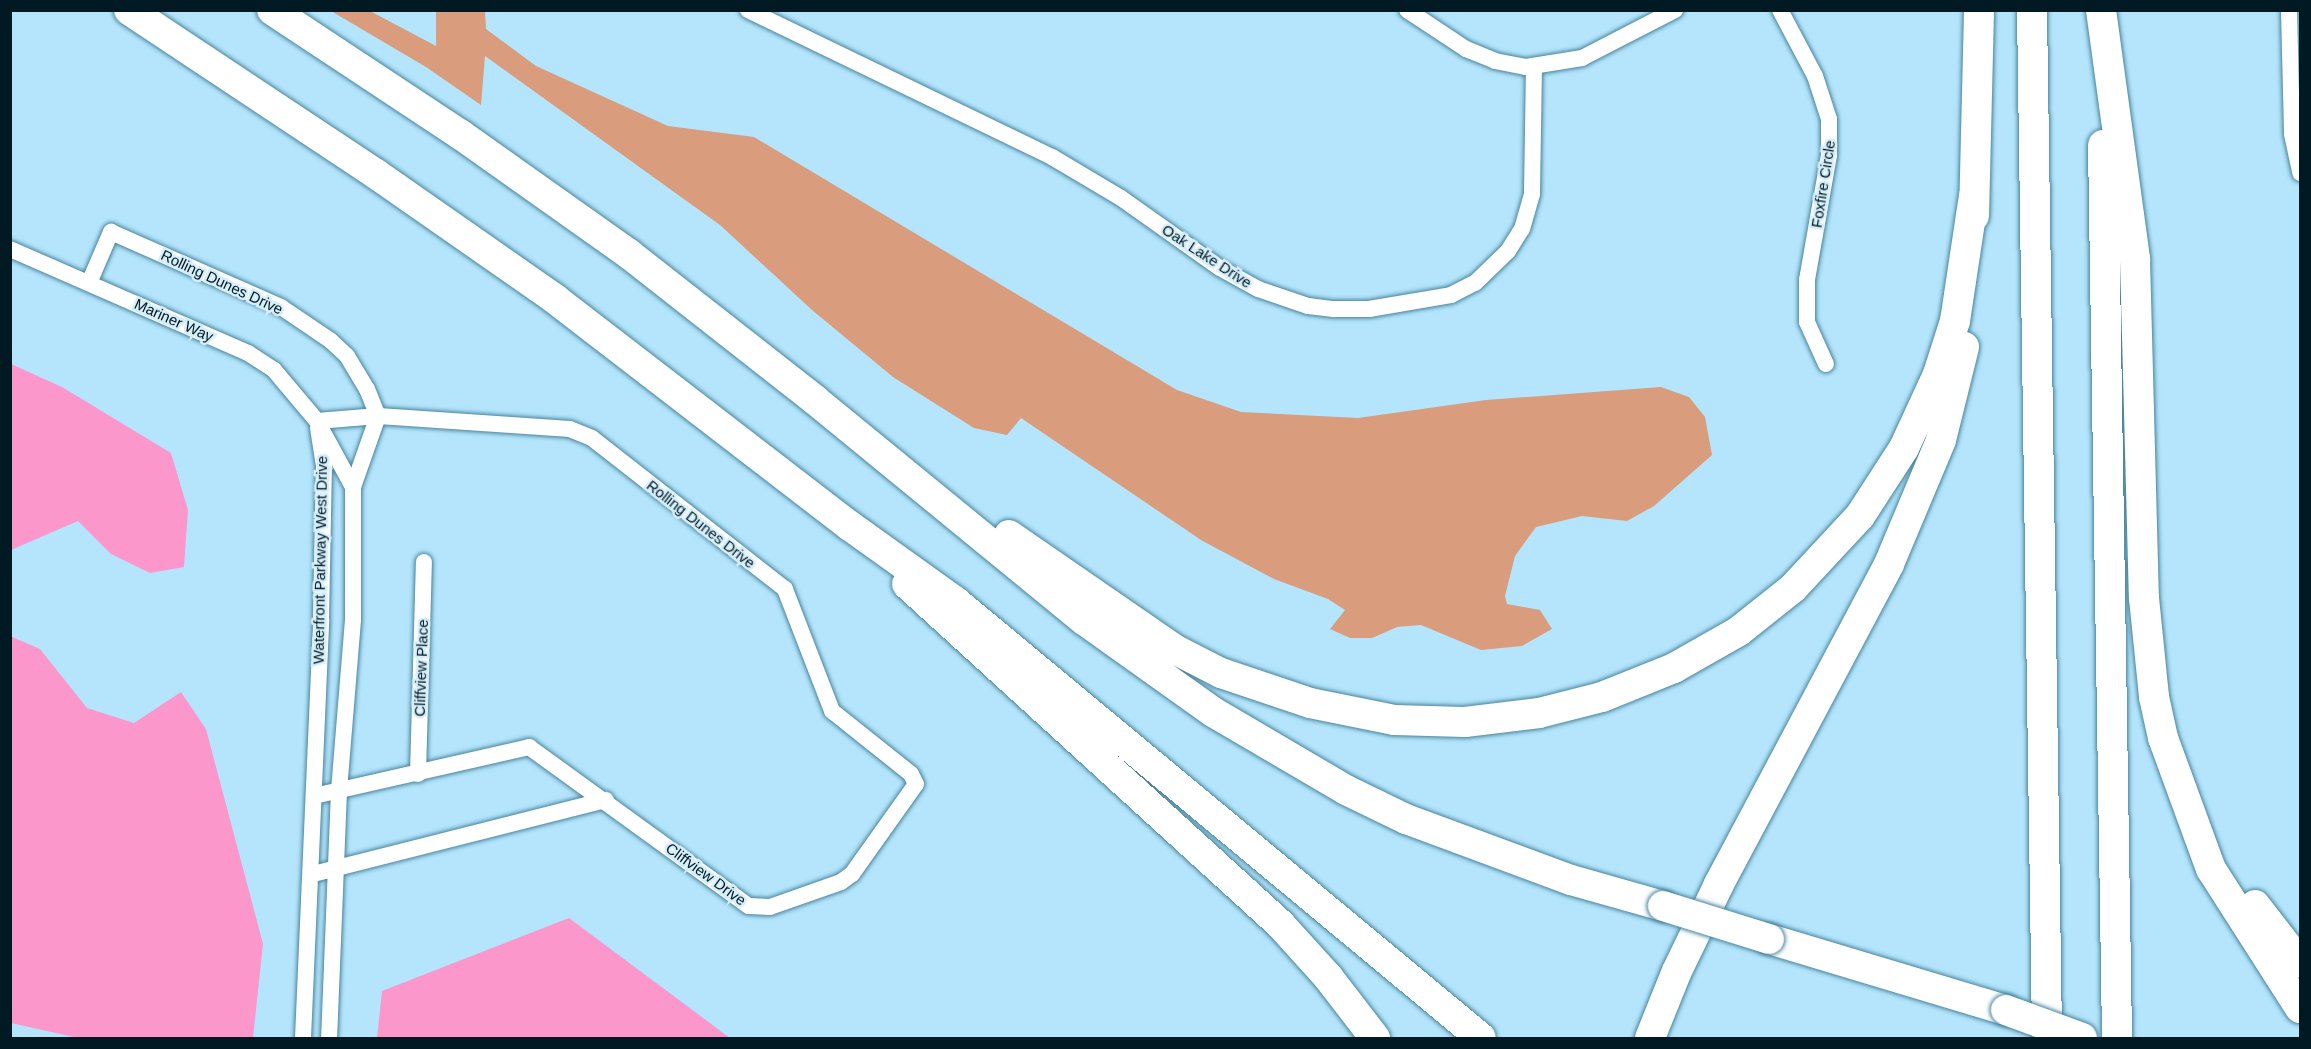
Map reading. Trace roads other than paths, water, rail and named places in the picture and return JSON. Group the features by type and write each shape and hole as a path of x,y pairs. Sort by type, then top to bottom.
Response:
{"highway":[{"path":"129,10 347,154 555,299 850,526 956,602 1481,1038"},
{"path":"272,10 461,135 629,254 815,400 1083,620 1153,672 1257,740 1346,790 1447,836 1571,880 2006,1010 2082,1038"},
{"path":"1650,1038 1677,971 1719,884 1889,564 1941,440 1968,324 1975,264 1974,196 1979,10"},
{"path":"2032,10 2047,1038"},
{"path":"2101,10 2135,259 2149,663 2163,738 2211,869 2301,1008"},
{"path":"2101,10 2117,1038"},
{"path":"815,400 1135,625 1221,673 1298,700 1394,720 1465,722 1539,713 1634,685 1712,649 1772,607 1832,550 1878,492 1909,438 1938,374 1955,321 1974,196"},
{"path":"850,526 942,619 1280,924 1328,976 1375,1038"},
{"path":"2200,834 2301,963"}],"street":[{"name":"Oak Lake Drive","path":"748,10 1052,157 1121,198 1220,268 1258,289 1308,306 1334,309 1369,309 1451,295 1475,283 1508,251 1522,228 1532,193 1534,67"},
{"path":"1407,10 1473,52 1495,60 1534,67 1589,56 1675,10"},
{"name":"Foxfire Circle","path":"1780,10 1815,76 1829,119 1830,155 1807,280 1807,322 1826,364"},
{"path":"2289,10 2292,134 2301,173"},
{"name":"Rolling Dunes Drive","path":"89,283 111,232 272,303 340,348 367,389 378,416"},
{"name":"Mariner Way","path":"10,249 248,353 292,386 317,421"},
{"path":"353,487 378,416"},
{"name":"Rolling Dunes Drive","path":"317,421 378,416 570,429 592,438 785,589 832,711 911,774 916,790"},
{"name":"Waterfront Parkway West Drive","path":"317,421 353,487 352,620 339,791 329,1038"},
{"name":"Waterfront Parkway West Drive","path":"303,1038 312,874 324,466 317,421"},
{"name":"Cliffview Place","path":"418,774 424,562"},
{"name":"Cliffview Drive","path":"314,796 529,747 606,800 749,906 770,907 841,882 852,874 916,790"},
{"path":"312,874 337,870 606,800"}]}
